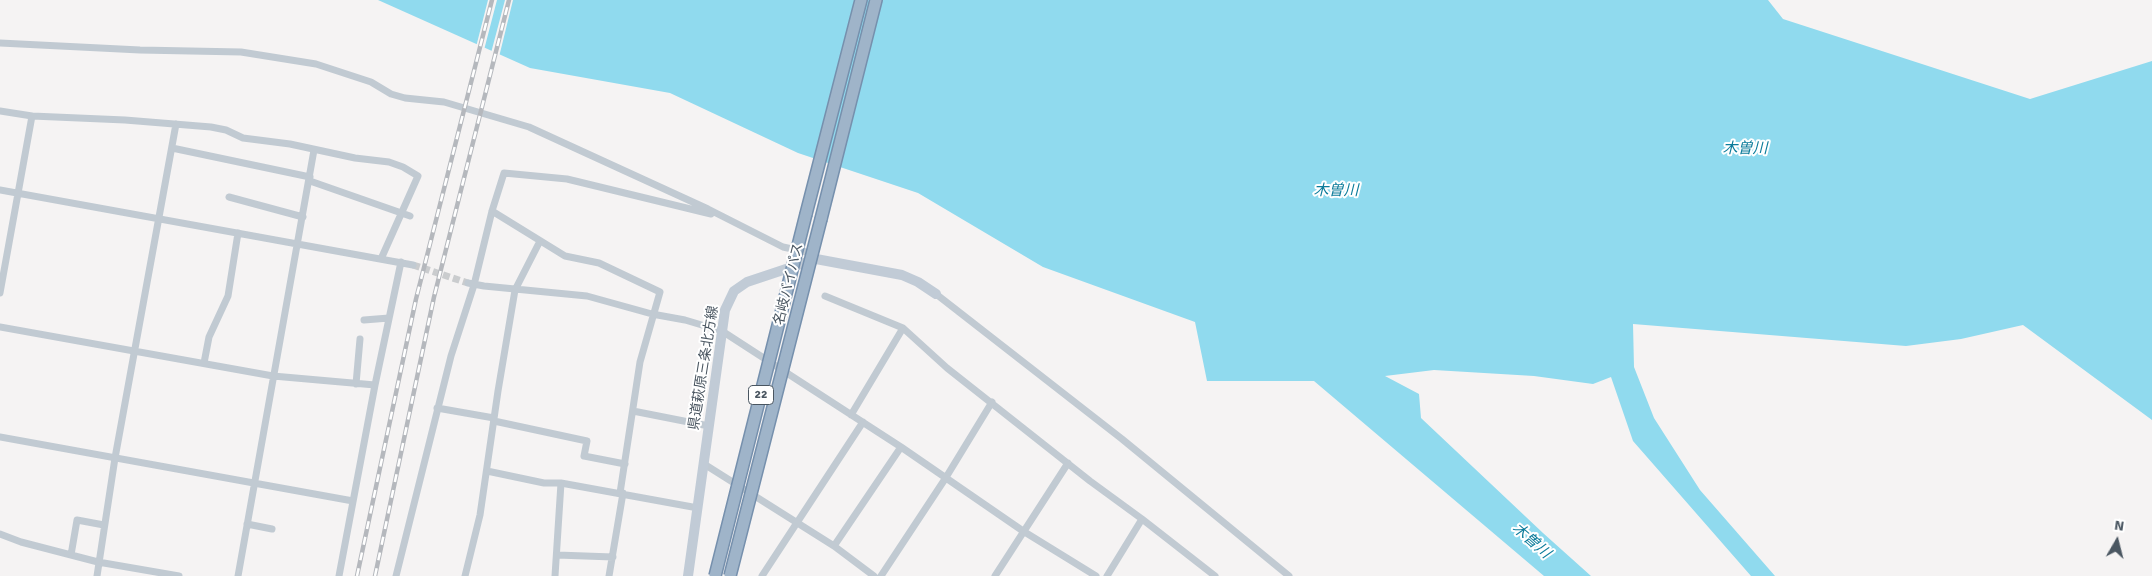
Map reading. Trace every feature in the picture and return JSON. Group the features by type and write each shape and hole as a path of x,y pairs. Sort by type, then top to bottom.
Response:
{"highway":[{"name":"名岐バイパス","path":"715,576 861,0"},
{"name":"名岐バイパス","path":"730,576 876,0"}],"main road":[{"name":"県道萩原三条北方線","path":"688,576 722,331 729,300 734,291 742,284 816,259 902,275 918,282 936,294"}],"street":[{"path":"0,43 140,50 242,52 316,64 364,79 391,94 405,98 444,102 529,128 598,158 783,247 806,252 816,259"},
{"path":"0,111 32,116 176,124 226,130 243,138 354,158 388,162 402,167 418,176 381,259"},
{"path":"0,293 32,116"},
{"path":"97,576 115,458 176,124"},
{"path":"172,148 310,179 410,216"},
{"path":"238,576 314,150"},
{"path":"396,576 437,408 504,172 568,179 723,217"},
{"path":"0,190 413,265"},
{"path":"229,197 303,216"},
{"path":"492,211 565,256 599,263 660,292 652,314 640,362 609,576"},
{"path":"204,363 209,338 228,296 238,233"},
{"path":"465,576 480,515 515,290 540,241"},
{"path":"339,576 374,385 401,262"},
{"path":"471,284 587,296 722,331 901,447 1023,531 1096,576"},
{"path":"936,294 1122,439 1289,576"},
{"path":"825,296 903,328 948,368 1211,575"},
{"path":"364,320 388,318"},
{"path":"0,327 273,376 374,385"},
{"path":"852,415 903,328"},
{"path":"356,384 360,339"},
{"path":"881,576 945,479 992,402"},
{"path":"437,408 587,441 584,456 625,464"},
{"path":"633,411 709,426"},
{"path":"762,576 863,422"},
{"path":"0,437 353,501"},
{"path":"834,546 901,447"},
{"path":"995,576 1068,463"},
{"path":"704,464 834,546 874,576"},
{"path":"487,471 544,483 560,483 622,493 698,508"},
{"path":"555,576 560,483"},
{"path":"1107,576 1142,519"},
{"path":"71,555 77,520 104,526"},
{"path":"247,524 272,529"},
{"path":"0,534 21,542 98,562 127,567 142,573 179,576"},
{"path":"557,555 613,556"},
{"path":"124,576 127,567"}],"water":[{"name":"木曽川","path":"378,0 1768,0 1783,19 2030,99 2152,61 2152,420 2023,325 1961,339 1906,346 1633,324 1634,367 1654,418 1700,490 1775,576 1751,576 1633,441 1611,377 1593,384 1534,376 1434,370 1385,376 1419,394 1421,418 1591,576 1544,576 1314,381 1207,381 1195,322 1043,267 918,193 798,153 670,93 530,68"}],"pier":[{"path":"488,0 497,0 484,50 476,47"},
{"path":"505,0 513,0 499,57 491,53"}],"tunnel":[{"path":"413,265 468,283"}],"railway":[{"path":"357,576 416,299 492,0"},
{"path":"375,576 434,297 509,0"}]}
